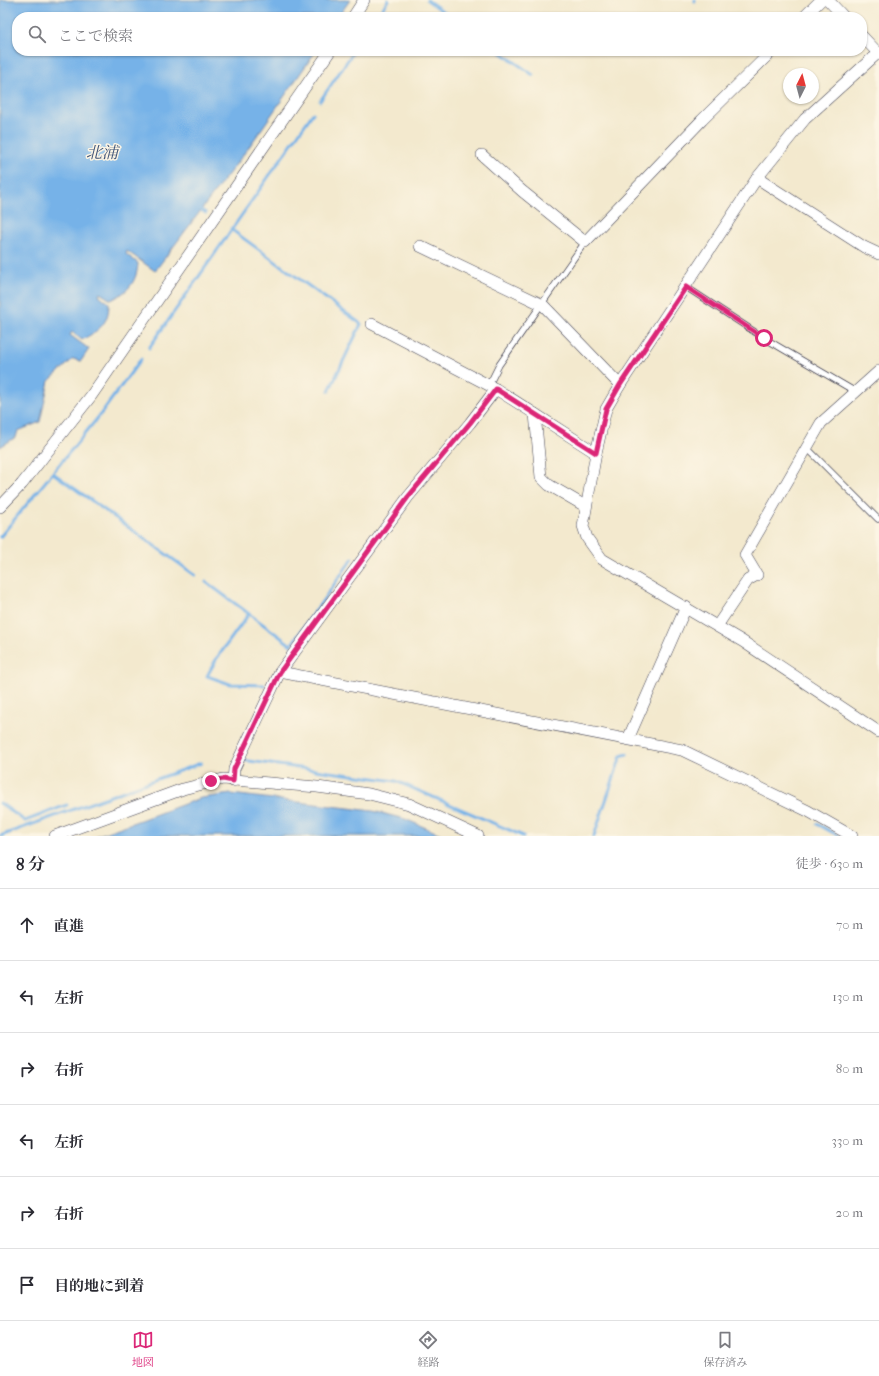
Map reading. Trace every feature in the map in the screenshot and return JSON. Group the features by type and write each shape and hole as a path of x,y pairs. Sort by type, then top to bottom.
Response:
{"street":[{"path":"356,12 364,0"},
{"path":"809,12 821,0"},
{"path":"828,0 839,12"},
{"path":"867,41 879,53 805,119 757,178 620,385 606,409 585,506 583,526 587,538 602,559 717,626 879,732"},
{"path":"0,508 22,484 91,396 327,56"},
{"path":"482,155 522,191 586,242 702,120 767,56"},
{"path":"757,178 864,247 879,254"},
{"path":"420,246 543,305 620,385"},
{"path":"372,324 493,387 596,453"},
{"path":"717,626 748,580 757,575 745,555 821,423 879,371"},
{"path":"233,781 234,769 280,672 408,497 470,423 493,387"},
{"path":"535,414 541,477 549,485 585,506"},
{"path":"628,739 686,607"},
{"path":"280,672 682,750 808,811 852,836"},
{"path":"55,836 182,789 223,779 317,787 369,794 409,804 478,836"}],"lane":[{"path":"493,387 500,365 586,242"},
{"path":"686,287 764,338 856,392"},
{"path":"807,448 878,519"}],"water":[{"name":"北浦","path":"0,0 350,0 342,12 12,12 12,56 313,56 249,147 155,271 127,251 126,254 138,263 134,281 127,290 111,300 100,293 99,295 109,303 109,310 102,326 82,340 72,332 70,335 89,349 81,361 73,359 49,381 40,422 18,431 16,437 0,447"},
{"path":"231,794 373,811 405,819 445,836 96,836 201,798"}],"waterway":[{"path":"380,12 388,0"},
{"path":"427,0 444,12"},
{"path":"320,101 351,56"},
{"path":"506,56 533,75"},
{"path":"149,348 313,113"},
{"path":"199,209 206,213"},
{"path":"232,230 361,324 329,391"},
{"path":"0,537 100,415 141,359"},
{"path":"53,473 195,575"},
{"path":"206,582 291,645 353,558"},
{"path":"248,615 217,658 207,676 230,684 264,685"},
{"path":"594,836 621,756 627,754"},
{"path":"241,760 396,781 523,836"},
{"path":"0,836 201,763"},
{"path":"0,803 25,821 67,805"},
{"path":"817,824 839,836"}],"route":[{"path":"211,781 223,779 233,781 234,769 280,672 408,497 432,466 470,423 496,389 596,453 606,409 620,385 686,287 764,338"}]}
